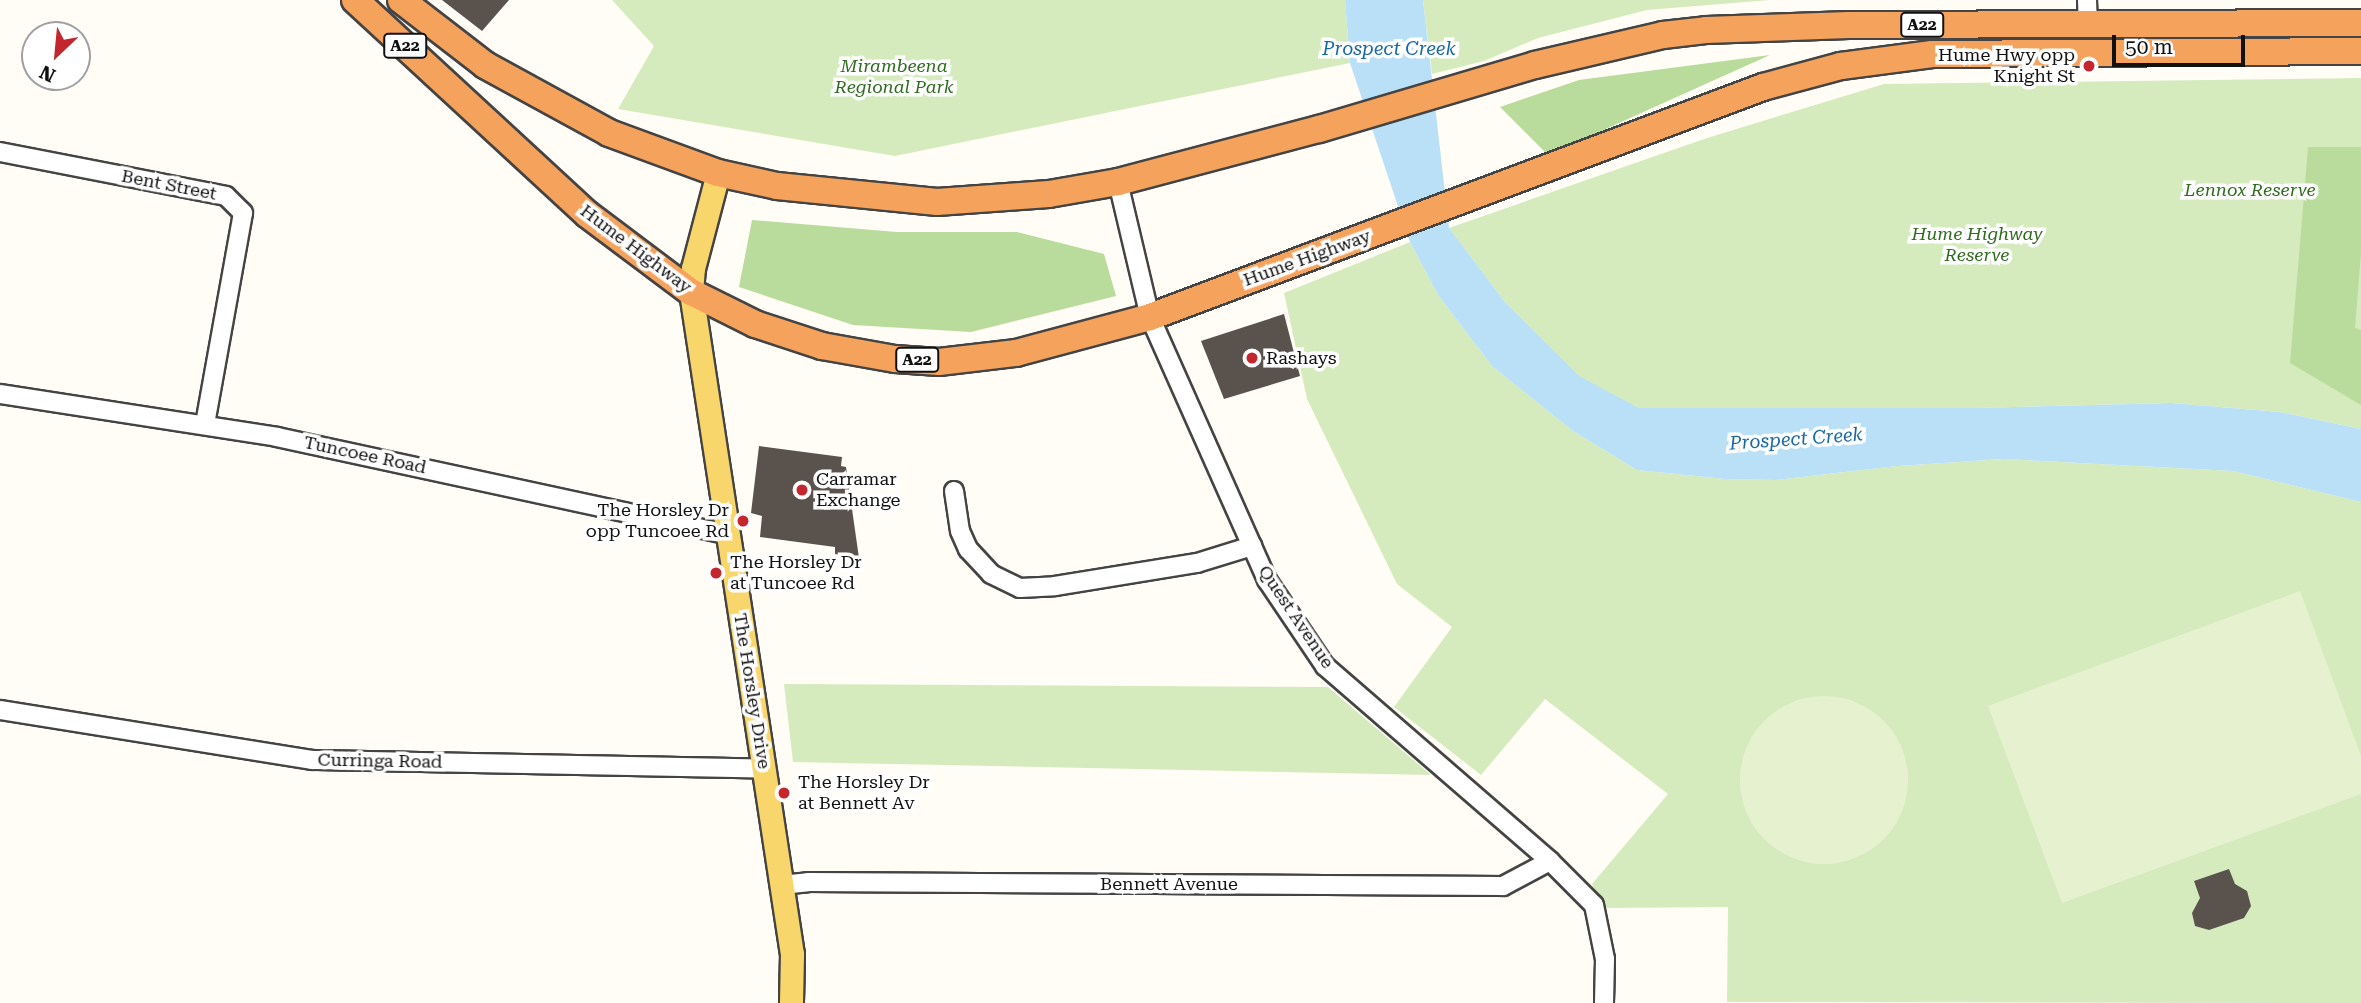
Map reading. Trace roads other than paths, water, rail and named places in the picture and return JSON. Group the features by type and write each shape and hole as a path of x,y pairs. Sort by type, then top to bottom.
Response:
{"highway":[{"name":"Hume Highway","path":"355,0 587,214 691,292 755,324 822,346 881,357 939,362 1016,352 1150,317 1763,87 1828,69 1888,58 2088,51 2361,51"},
{"name":"A22","path":"401,0 485,65 609,134 718,173 821,192 937,202 1049,194 1118,182 1319,129 1488,78 1618,43 1706,30 2087,12 2361,23"}],"main road":[{"name":"The Horsley Drive","path":"718,173 693,268 691,292 792,954 791,1003"}],"street":[{"name":"Bent Street","path":"0,152 226,196 243,214 205,425"},
{"name":"Quest Avenue","path":"1118,182 1150,317 1267,580 1325,666 1550,861 1594,905 1605,959 1604,1003"},
{"name":"Tuncoee Road","path":"0,394 277,436 727,534"},
{"path":"954,491 960,531 968,549 991,574 1020,588 1055,586 1197,563 1252,546"},
{"name":"Curringa Road","path":"0,710 312,760 764,769"},
{"name":"Bennett Avenue","path":"781,885 822,882 1503,886 1550,861"}],"water":[{"name":"Prospect Creek","path":"1345,0 1423,0 1449,228 1505,302 1579,376 1639,408 1974,408 2171,403 2280,412 2361,429 2361,502 2233,471 2004,459 1897,466 1775,480 1725,479 1637,470 1573,431 1492,366 1438,295 1410,242 1350,63"}],"place":[{"name":"Hume Hwy opp Knight St","path":"2089,66"},
{"name":"Rashays","path":"1252,358"},
{"name":"Carramar Exchange","path":"802,490"},
{"name":"The Horsley Dr opp Tuncoee Rd","path":"743,521"},
{"name":"The Horsley Dr at Tuncoee Rd","path":"716,573"},
{"name":"The Horsley Dr at Bennett Av","path":"784,793"}],"park label":[{"name":"Mirambeena Regional Park","path":"894,77"},
{"name":"Lennox Reserve","path":"2250,190"},
{"name":"Hume Highway Reserve","path":"1977,245"}]}
